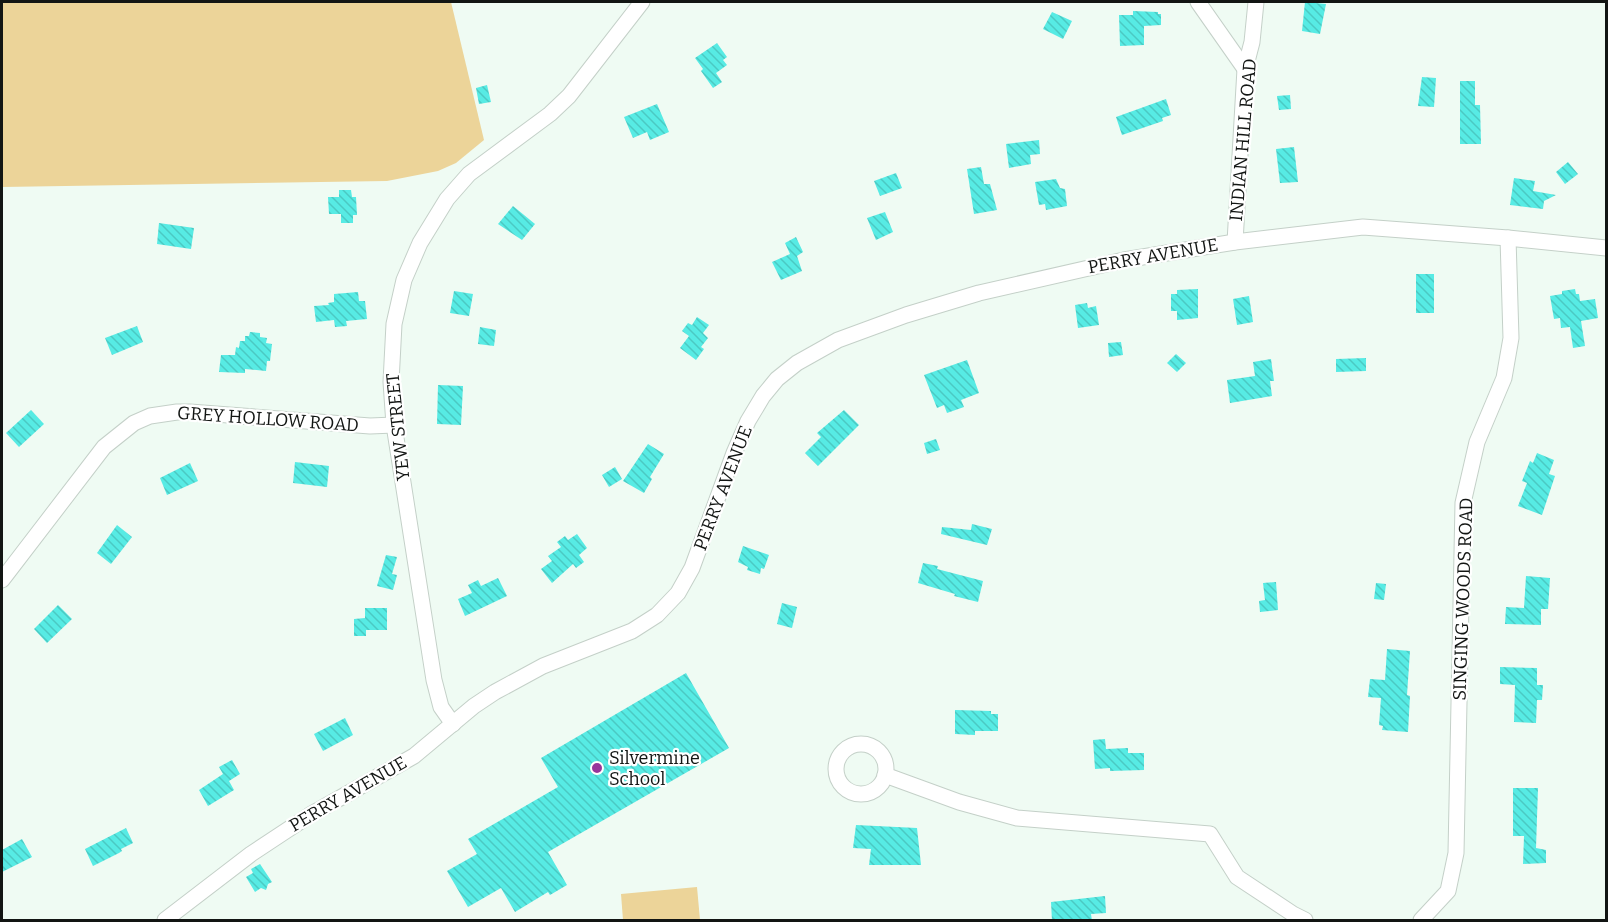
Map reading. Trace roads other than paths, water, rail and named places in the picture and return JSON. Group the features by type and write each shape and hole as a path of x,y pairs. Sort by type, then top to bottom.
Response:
{"street":[{"name":"YEW STREET","path":"453,724 441,707 434,680 394,424 391,382 395,316 409,267 428,229 447,199 469,174 550,114 569,96 642,2"},
{"path":"1198,2 1245,69"},
{"name":"INDIAN HILL ROAD","path":"1235,242 1245,69 1252,42 1256,2"},
{"name":"PERRY AVENUE","path":"165,921 251,854 310,815 414,756 474,706 517,679 556,660 632,631 650,621 672,601 684,585 728,467 748,421 772,385 805,358 855,333 963,297 1097,266 1235,242 1363,228 1508,238 1606,248"},
{"name":"SINGING WOODS ROAD","path":"1421,921 1448,891 1456,853 1463,503 1477,442 1504,378 1511,338 1508,238"},
{"name":"GREY HOLLOW ROAD","path":"2,580 104,447 134,423 150,416 190,412 370,426 394,424"},
{"path":"885,775 959,802 1017,818 1210,834 1238,877 1305,921"}],"place":[{"name":"Silvermine School","path":"597,768"}]}
